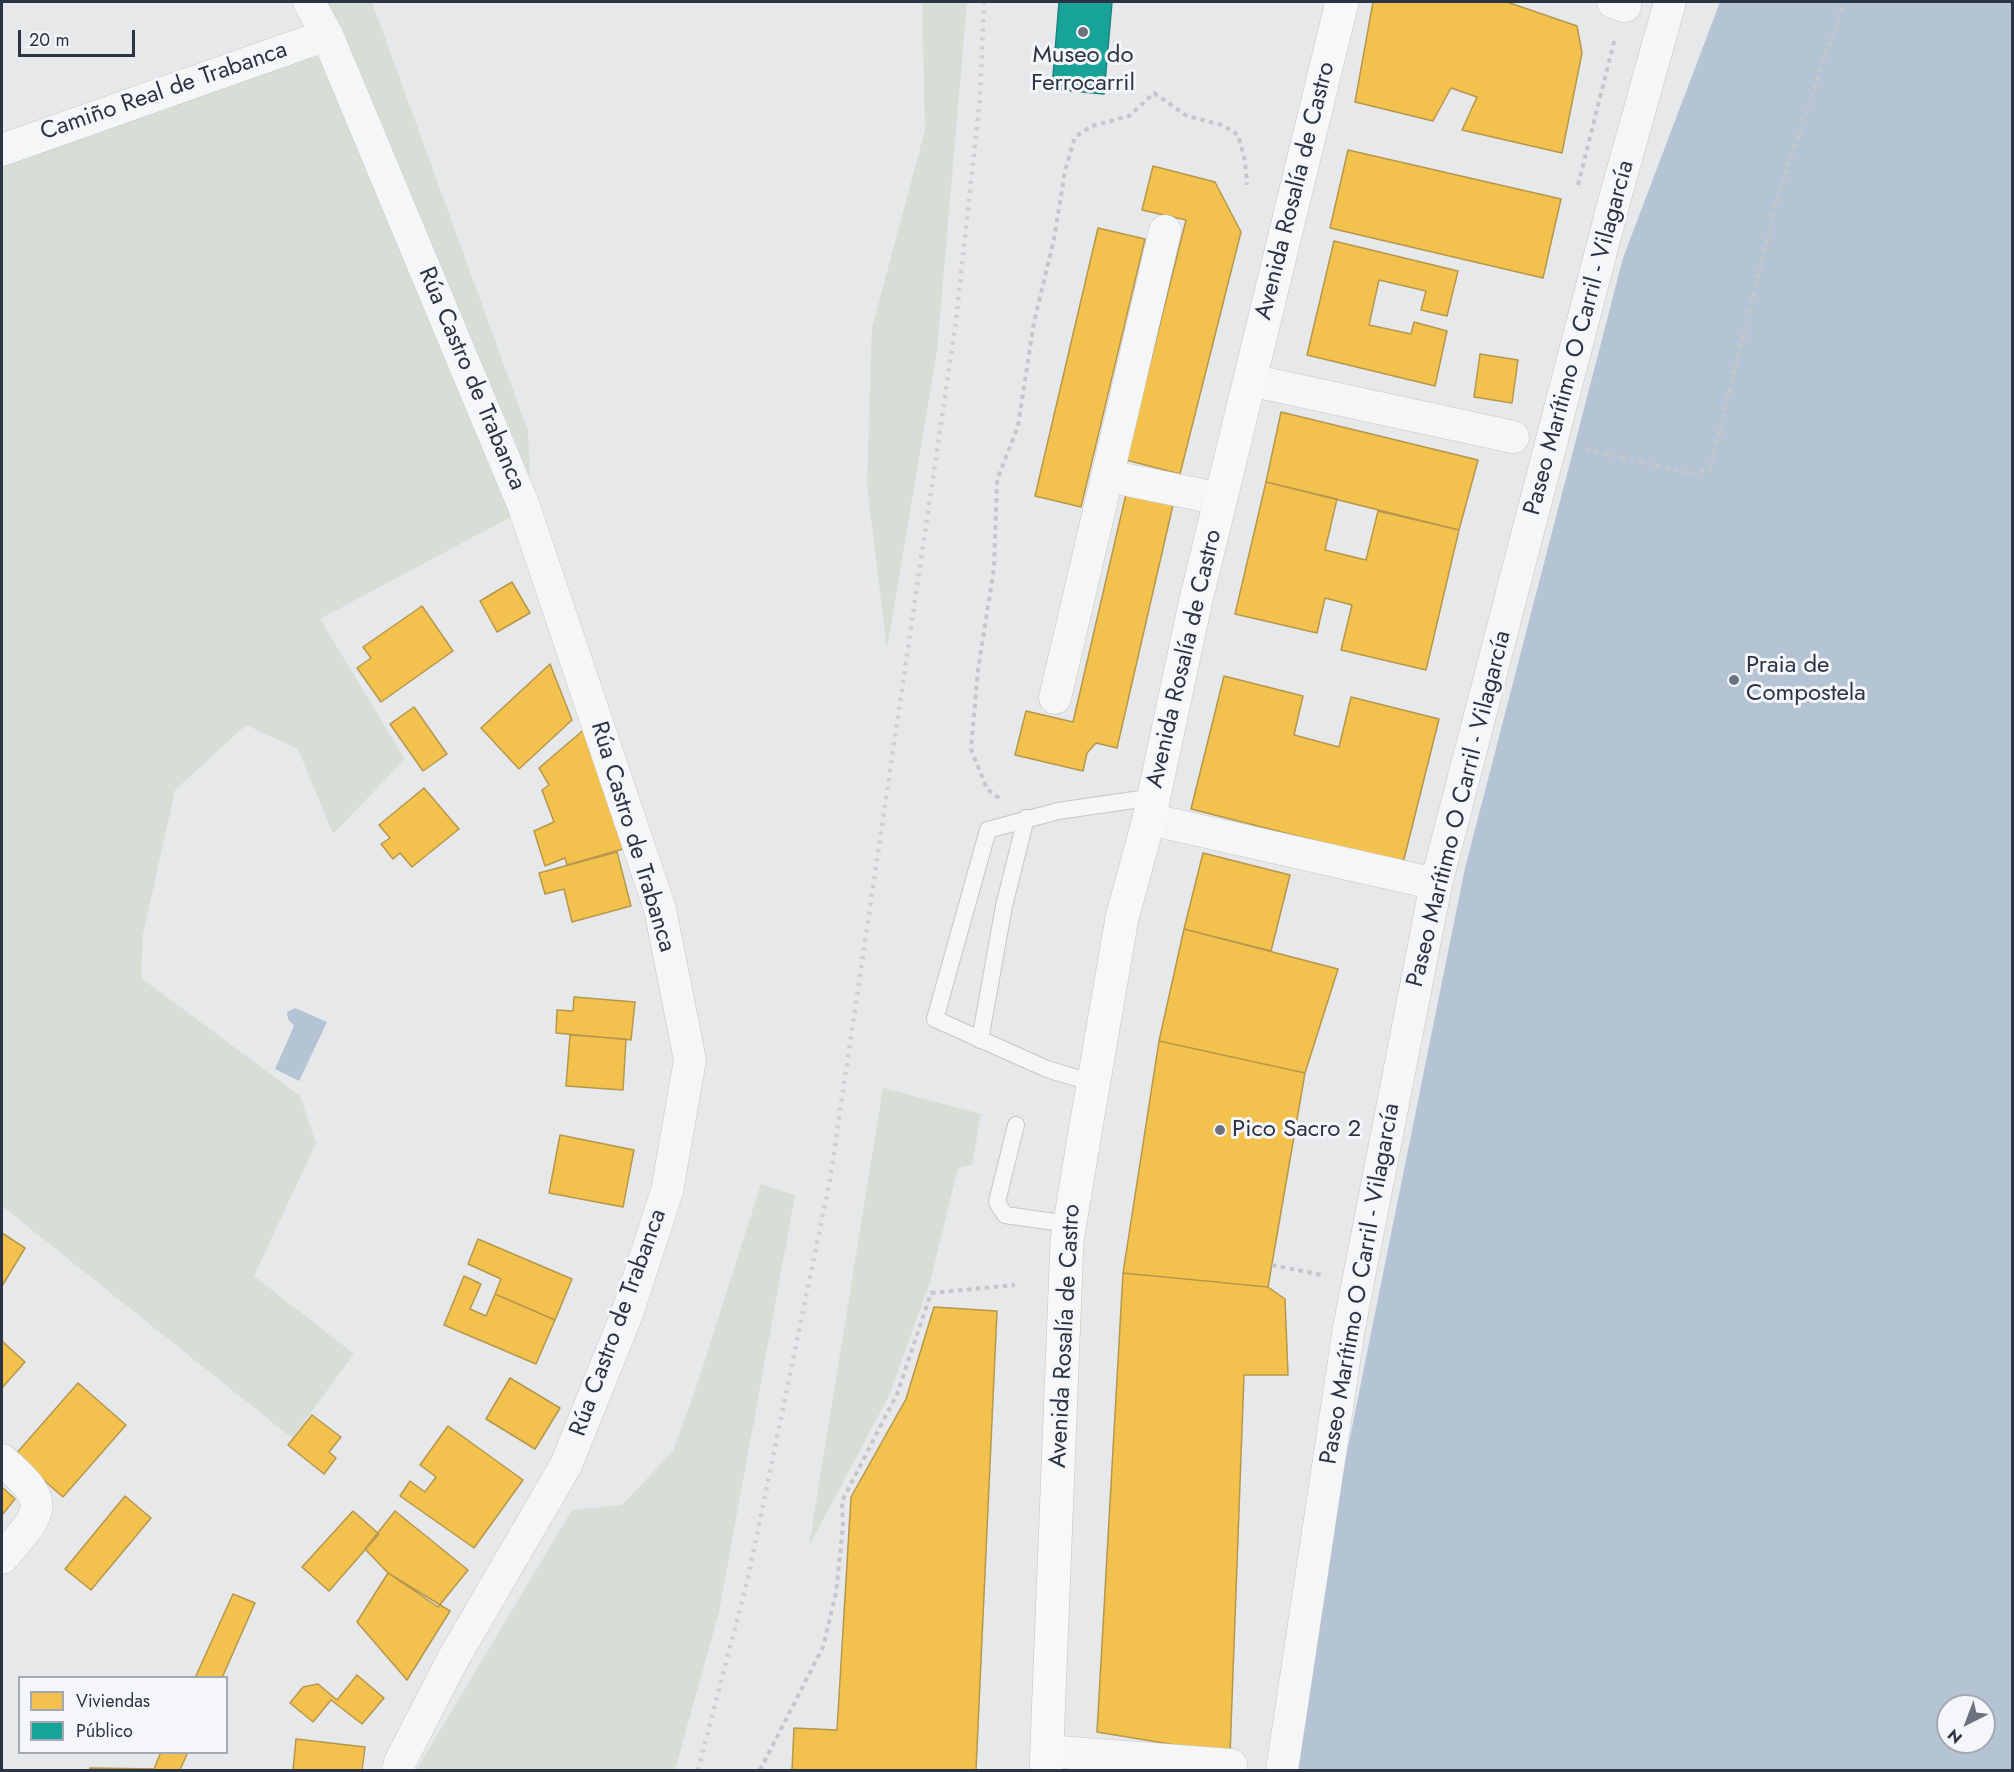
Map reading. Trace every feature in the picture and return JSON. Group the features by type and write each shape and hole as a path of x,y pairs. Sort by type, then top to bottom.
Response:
{"main road":[{"name":"Avenida Rosalía de Castro","path":"1047,1761 1067,1240 1093,1083 1122,918 1151,808 1195,604 1342,2"}],"street":[{"name":"Rúa Castro de Trabanca","path":"309,2 327,35 523,504 660,909 690,1060 667,1191 627,1314 570,1454 453,1659 398,1770"},
{"name":"Paseo Marítimo O Carril - Vilagarcía","path":"1282,1770 1357,1285 1436,884 1615,198 1670,2"},
{"name":"Camiño Real de Trabanca","path":"2,150 327,35"},
{"path":"1055,698 1165,231"},
{"path":"1250,380 1513,437"},
{"name":"Avenida Rosalía de Castro","path":"1108,476 1221,499"},
{"name":"Avenida Rosalía de Castro","path":"1151,808 1436,884"},
{"path":"2,1460 27,1482 37,1500 38,1513 2,1558"},
{"name":"Avenida Rosalía de Castro","path":"1047,1761 1231,1765"}],"lane":[{"path":"1093,1083 1047,1069 934,1019 988,830 1026,818 1151,808"},
{"path":"980,1040 1004,906 1026,818"},
{"path":"1016,1125 998,1202 1005,1215 1070,1224"}],"path":[{"path":"1553,441 1691,474 1710,469 1779,192 1844,2"},
{"path":"1026,818 987,789 971,749 978,670 994,568 997,480 1018,426 1034,322 1054,239 1065,171 1075,137 1092,126 1129,116 1154,93 1187,116 1222,125 1238,135 1245,161 1247,184"},
{"path":"1272,1265 1357,1285"},
{"path":"760,1770 823,1647 836,1593 843,1526 842,1501 897,1394 931,1293 1015,1285"}],"shaded area":[{"path":"309,2 372,2 528,431 531,506 320,619 405,759 333,834 298,749 246,725 175,790 143,934 141,978 300,1096 316,1143 254,1276 354,1354 292,1438 2,1206 2,150 326,35"},
{"path":"922,2 967,2 937,351 887,648 867,486 872,328 925,130"},
{"path":"883,1088 981,1114 972,1165 958,1168 930,1282 889,1396 809,1546"},
{"path":"761,1184 795,1195 719,1612 675,1770 417,1769 572,1510 622,1505 673,1451 696,1388"}],"water":[{"name":"Praia de Compostela","path":"1720,2 2012,2 2012,1770 1289,1770 1289,1739 1465,868 1623,258"},
{"path":"295,1008 327,1022 299,1081 275,1069 294,1026 288,1019 287,1012"}],"building: Viviendas":[{"path":"1373,2 1507,2 1577,26 1582,53 1562,153 1462,130 1477,97 1451,88 1433,121 1355,102"},
{"path":"1348,150 1561,199 1543,278 1330,228"},
{"path":"1153,166 1215,182 1241,232 1180,474 1126,460 1186,220 1142,210"},
{"path":"1098,228 1145,239 1081,507 1035,496"},
{"path":"1334,241 1458,271 1447,316 1421,310 1426,291 1379,280 1369,325 1411,334 1414,322 1447,331 1435,386 1307,355"},
{"path":"1480,354 1518,360 1512,403 1474,397"},
{"path":"1281,412 1478,460 1459,530 1266,482"},
{"path":"1266,482 1337,499 1325,550 1366,560 1378,511 1459,530 1426,670 1341,650 1352,605 1325,598 1317,633 1235,614"},
{"path":"1126,494 1173,505 1117,748 1096,743 1087,753 1083,771 1015,755 1026,711 1073,722"},
{"path":"512,582 530,613 497,632 480,601"},
{"path":"422,606 453,651 381,702 357,668 371,658 363,647"},
{"path":"550,664 572,720 519,769 481,728"},
{"path":"1224,676 1303,696 1294,735 1339,747 1351,697 1439,719 1403,863 1191,809"},
{"path":"414,707 447,754 423,771 390,724"},
{"path":"587,727 630,847 567,865 565,858 545,866 534,831 554,822 542,790 549,785 539,768"},
{"path":"424,788 459,829 412,867 400,853 393,859 381,844 390,838 379,825"},
{"path":"617,852 631,906 572,922 564,889 545,894 539,873"},
{"path":"1203,853 1290,875 1271,951 1184,929"},
{"path":"1184,929 1338,969 1305,1073 1159,1041"},
{"path":"574,997 635,1002 631,1040 556,1033 557,1010 573,1011"},
{"path":"570,1035 626,1039 623,1090 566,1086"},
{"name":"Pico Sacro 2","path":"1159,1041 1305,1073 1268,1287 1123,1273"},
{"path":"560,1135 634,1150 623,1207 549,1193"},
{"path":"2,1233 25,1248 2,1286"},
{"path":"478,1239 572,1279 555,1320 495,1294 501,1279 468,1264"},
{"path":"1123,1273 1268,1287 1285,1299 1288,1375 1244,1375 1230,1754 1097,1732"},
{"path":"464,1276 481,1284 470,1309 486,1316 495,1294 555,1320 536,1364 444,1325"},
{"path":"934,1307 997,1311 976,1770 792,1770 794,1728 837,1730 851,1497 906,1399"},
{"path":"2,1341 25,1362 2,1388"},
{"path":"510,1378 560,1408 535,1449 486,1419"},
{"path":"78,1383 126,1425 63,1497 15,1455"},
{"path":"312,1415 341,1437 329,1452 336,1458 324,1474 288,1445"},
{"path":"448,1426 523,1480 474,1548 400,1496 410,1481 425,1492 436,1477 420,1465"},
{"path":"2,1487 15,1499 2,1515"},
{"path":"125,1496 151,1518 91,1590 65,1569"},
{"path":"353,1511 379,1534 329,1591 302,1567"},
{"path":"395,1511 468,1570 438,1607 388,1573 365,1549"},
{"path":"388,1573 450,1611 407,1680 357,1622"},
{"path":"233,1594 255,1603 223,1676 196,1676"},
{"path":"357,1675 384,1698 362,1724 331,1700 313,1722 290,1703 303,1687 318,1684 337,1700"},
{"path":"296,1739 365,1747 362,1770 293,1770"},
{"path":"160,1754 187,1754 180,1770 90,1770 90,1768 154,1769"}],"building: Público":[{"name":"Museo do Ferrocarril","path":"1059,2 1112,2 1104,94 1052,89"}],"railway":[{"path":"698,1770 748,1578 830,1180 956,321 980,98 984,2"}],"place":[{"name":"Museo do Ferrocarril","path":"1083,32"},
{"name":"Praia de Compostela","path":"1734,680"},
{"name":"Pico Sacro 2","path":"1220,1130"}]}
